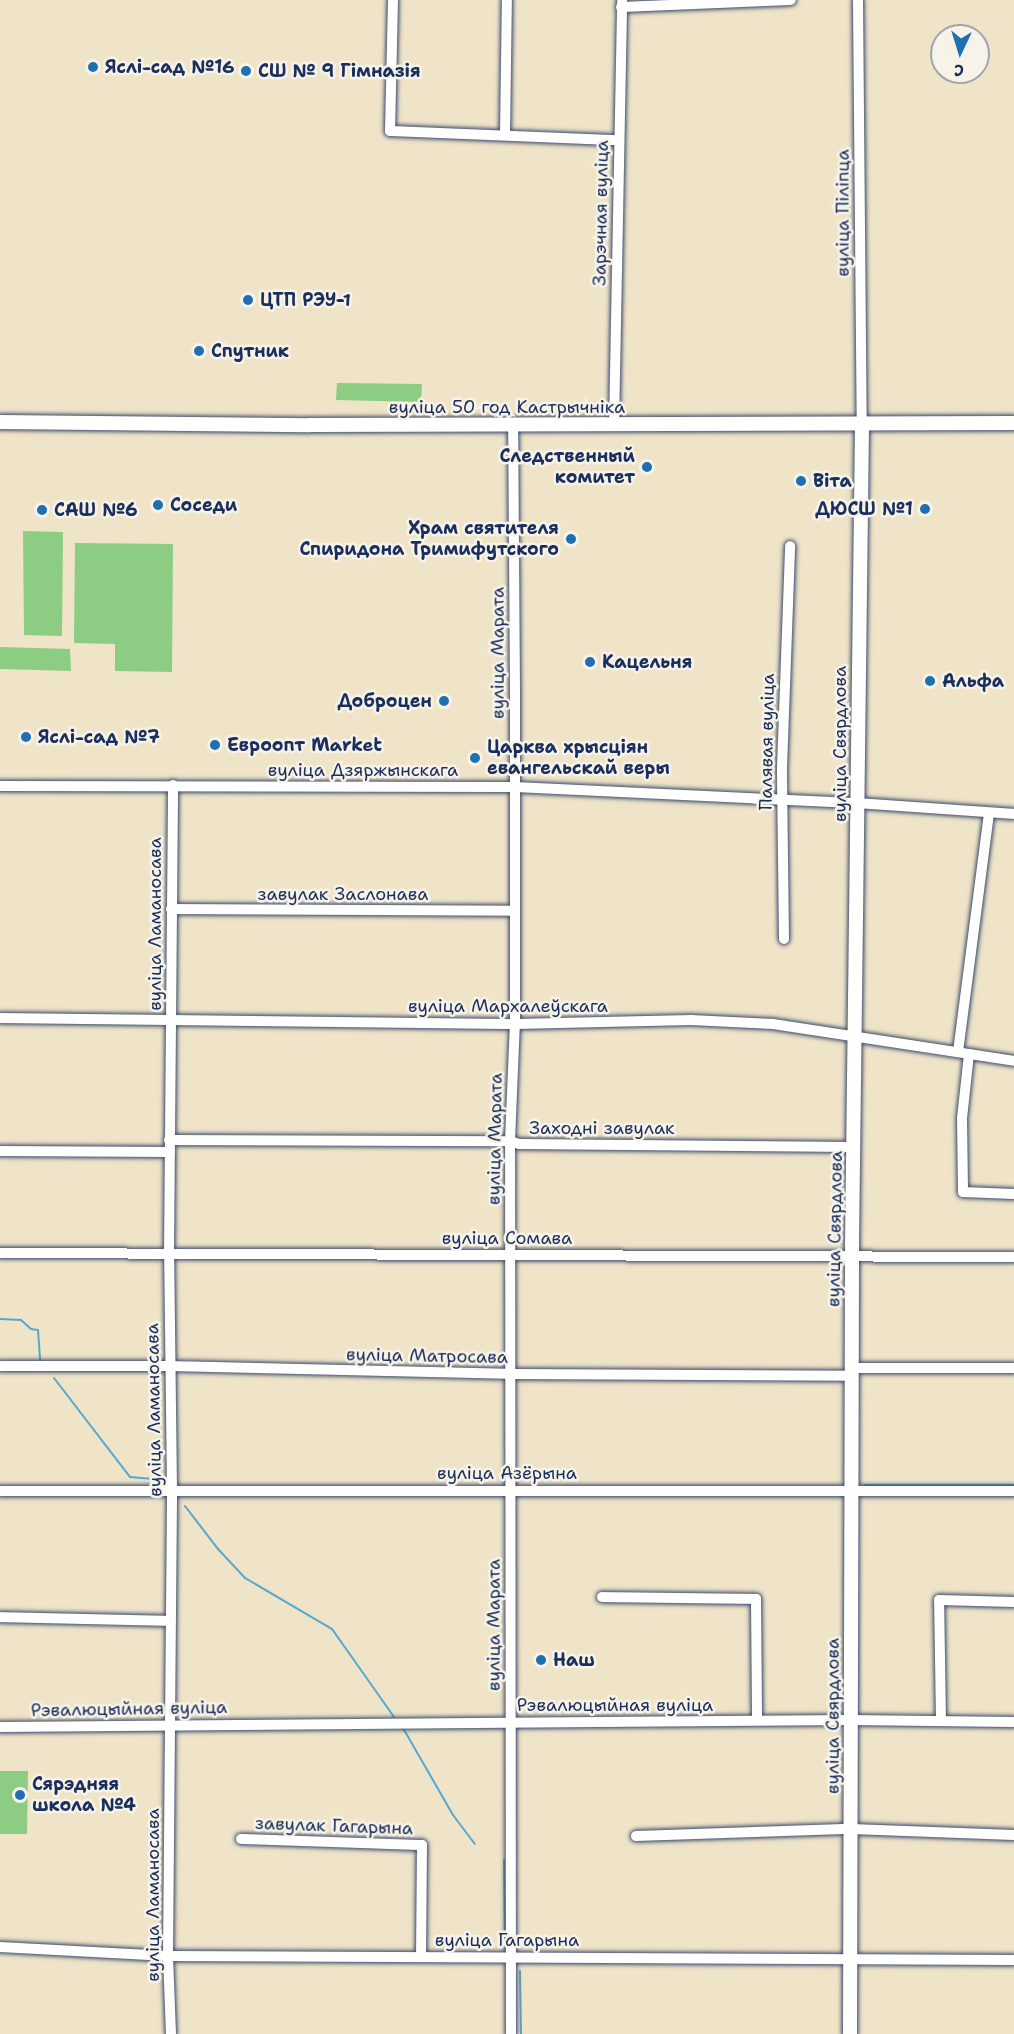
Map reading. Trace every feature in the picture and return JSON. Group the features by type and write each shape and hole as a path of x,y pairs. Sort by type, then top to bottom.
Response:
{"main road":[{"name":"вуліца 50 год Кастрычніка","path":"0,422 614,426 1014,423"},
{"name":"вуліца Свярдлова","path":"850,2034 852,1256 862,425"}],"street":[{"path":"393,0 390,131 619,140"},
{"path":"505,135 507,0"},
{"path":"622,4 791,0"},
{"name":"вуліца Піліпца","path":"858,0 862,425"},
{"name":"Зарэчная вуліца","path":"614,426 622,4"},
{"name":"вуліца Марата","path":"511,2034 510,1141 515,1024 513,424"},
{"name":"Палявая вуліца","path":"784,939 782,799 790,546"},
{"name":"вуліца Ламаносава","path":"171,2034 168,1956 172,1489 169,1253 173,785"},
{"name":"вуліца Дзяржынскага","path":"0,786 515,787 858,803 1014,814"},
{"path":"989,813 964,1053 963,1192 1014,1194"},
{"name":"завулак Заслонава","path":"171,909 515,911"},
{"name":"вуліца Мархалеўскага","path":"0,1018 515,1024 692,1020 773,1024 1014,1061"},
{"name":"Заходні завулак","path":"170,1140 510,1141 519,1144 854,1147"},
{"path":"0,1151 170,1152"},
{"name":"вуліца Сомава","path":"0,1253 1014,1257"},
{"name":"вуліца Матросава","path":"0,1366 169,1366 511,1374 853,1372 1014,1368"},
{"name":"вуліца Азёрына","path":"0,1491 172,1489 1014,1491"},
{"path":"602,1597 756,1599 757,1720"},
{"path":"941,1721 939,1600 1014,1602"},
{"path":"0,1617 170,1621"},
{"name":"Рэвалюцыйная вуліца","path":"0,1727 757,1720 1014,1722"},
{"path":"636,1836 851,1829 1014,1835"},
{"name":"завулак Гагарына","path":"241,1839 422,1845 421,1957"},
{"name":"вуліца Гагарына","path":"0,1947 168,1956 1014,1960"}],"green space":[{"path":"337,383 422,384 421,402 336,400"},
{"path":"23,531 63,532 62,636 24,635"},
{"path":"75,543 173,544 172,672 115,671 115,644 74,643"},
{"path":"0,647 70,649 71,671 0,669"},
{"path":"0,1771 28,1771 27,1834 0,1834"}],"waterway":[{"path":"0,1319 21,1320 31,1329 38,1330 40,1362"},
{"path":"54,1378 130,1477 162,1480"},
{"path":"865,1485 1014,1485"},
{"path":"185,1506 218,1549 245,1578 332,1629 394,1717"},
{"path":"403,1728 453,1815 475,1844"},
{"path":"504,1860 505,1948"},
{"path":"520,1971 521,2034"}],"place":[{"name":"Яслі-сад №16","path":"93,67"},
{"name":"СШ № 9 Гімназія","path":"246,71"},
{"name":"ЦТП РЭУ-1","path":"248,300"},
{"name":"Спутник","path":"199,351"},
{"name":"Следственный комитет","path":"647,467"},
{"name":"Віта","path":"801,481"},
{"name":"Соседи","path":"158,505"},
{"name":"ДЮСШ №1","path":"925,509"},
{"name":"САШ №6","path":"42,510"},
{"name":"Храм святителя Спиридона Тримифутского","path":"571,539"},
{"name":"Кацельня","path":"590,662"},
{"name":"Альфа","path":"930,681"},
{"name":"Доброцен","path":"444,701"},
{"name":"Яслі-сад №7","path":"26,737"},
{"name":"Евроопт Market","path":"215,745"},
{"name":"Царква хрысціян евангельскай веры","path":"475,758"},
{"name":"Наш","path":"541,1660"},
{"name":"Сярэдняя школа №4","path":"20,1795"}]}
